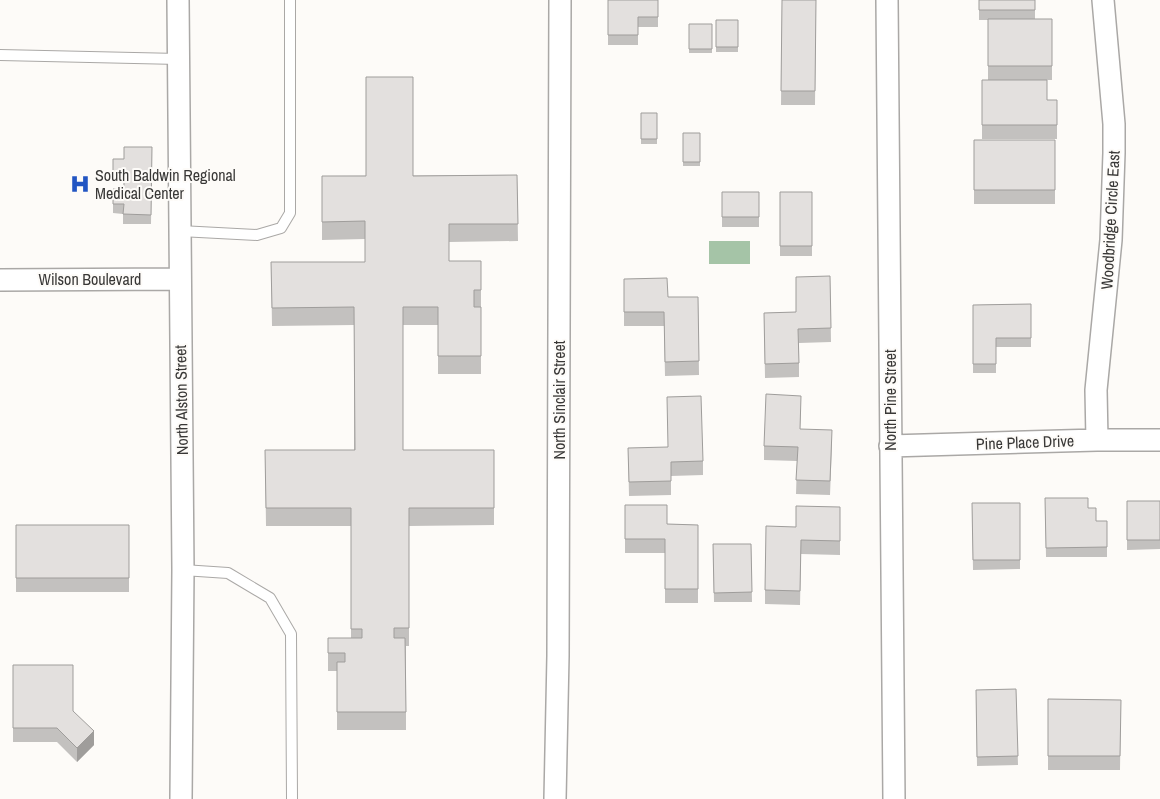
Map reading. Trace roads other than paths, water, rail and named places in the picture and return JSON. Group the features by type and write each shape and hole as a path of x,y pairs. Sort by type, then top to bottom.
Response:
{"street":[{"name":"North Alston Street","path":"178,0 183,570 181,799"},
{"name":"North Sinclair Street","path":"555,799 558,656 560,0"},
{"name":"North Pine Street","path":"887,0 894,799"},
{"name":"Woodbridge Circle East","path":"1097,440 1096,390 1111,240 1114,153 1114,124 1103,0"},
{"name":"Wilson Boulevard","path":"0,280 180,279"},
{"name":"Pine Place Drive","path":"890,446 1160,440"}],"lane":[{"path":"180,232 257,235 281,228 290,212 290,0"},
{"path":"0,55 179,59"},
{"path":"183,570 228,574 270,598 291,634 292,799"}],"place":[{"name":"South Baldwin Regional Medical Center","path":"80,184"}]}
